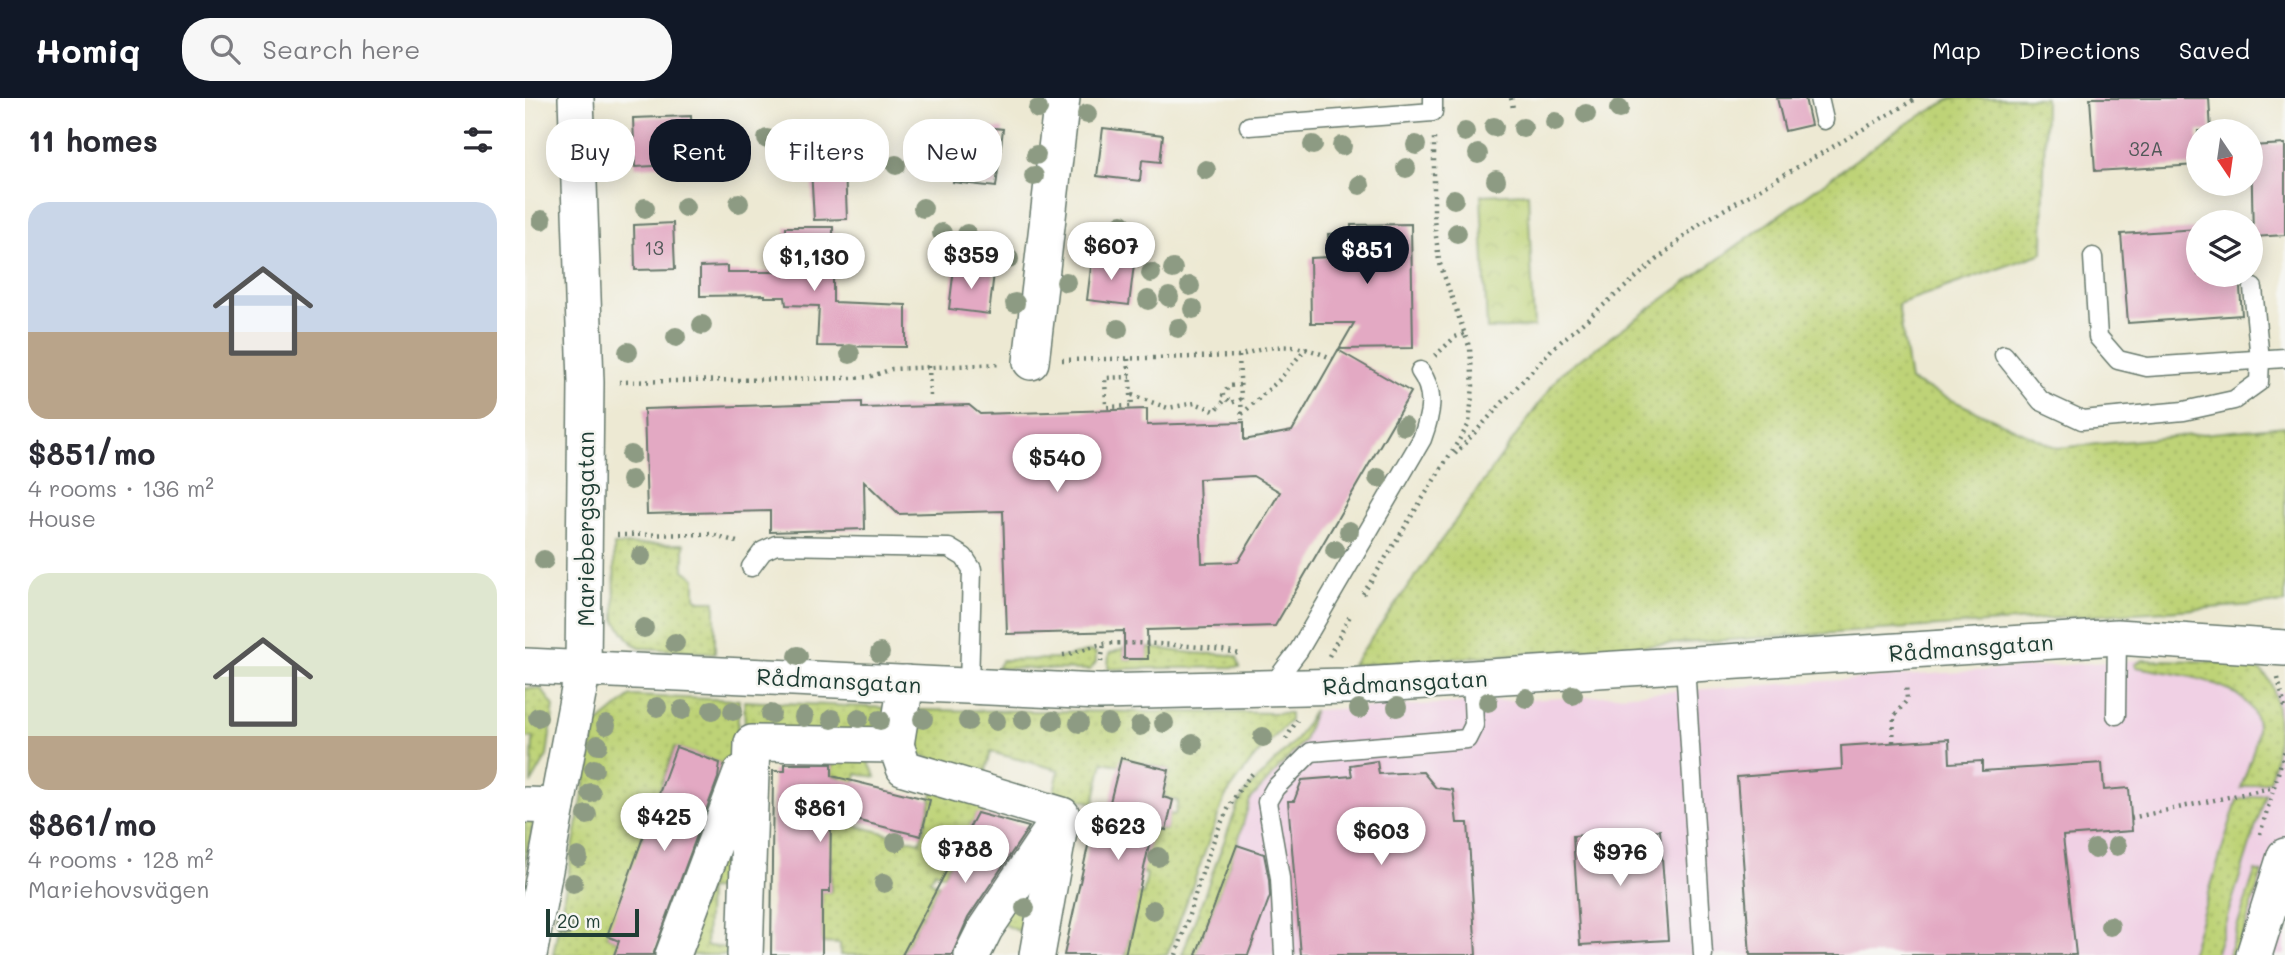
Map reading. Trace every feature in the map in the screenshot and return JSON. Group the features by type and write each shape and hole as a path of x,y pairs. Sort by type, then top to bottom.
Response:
{"street":[{"name":"Mariebergsgatan","path":"529,946 541,806 583,668 586,383 576,98"},
{"path":"1031,362 1062,98"},
{"name":"Rådmansgatan","path":"525,666 1101,692 1276,679 1314,687 2117,638 2282,660"},
{"path":"906,683 896,745 904,768 1062,815"},
{"path":"752,743 896,745"},
{"path":"673,955 752,743"},
{"path":"745,955 752,743"},
{"path":"1062,815 1037,955 978,942 1062,815"},
{"path":"2254,955 2281,840"}],"lane":[{"path":"1819,98 1824,120"},
{"path":"1249,125 1433,105"},
{"path":"2093,257 2098,337 2118,360 2147,367 2285,358"},
{"path":"2004,355 2041,401 2082,420 2184,411 2234,400 2259,382 2260,360 2253,288"},
{"path":"1276,679 1299,650 1422,439 1432,400 1429,383 1420,371"},
{"path":"751,567 763,551 776,545 930,545 949,548 964,557 972,569 969,687"},
{"path":"2116,715 2117,638"},
{"path":"1685,665 1703,955"},
{"path":"1284,955 1280,878 1268,802 1275,788 1311,752 1467,739 1474,725 1472,678"}],"path":[{"path":"1511,98 1513,108"},
{"path":"1450,459 1552,349 1699,224 1917,98"},
{"path":"1358,601 1450,459 1469,424 1473,386 1470,349 1439,261 1434,220 1433,105"},
{"path":"1420,371 1455,337 1464,334"},
{"path":"586,383 850,378 869,377 892,369 929,366 1239,356 1261,348 1308,347 1333,359"},
{"path":"1242,414 1279,380 1308,347"},
{"path":"1239,356 1242,421"},
{"path":"1128,359 1130,377 1132,395 1132,406 1106,407 1105,378 1130,377"},
{"path":"929,366 929,397"},
{"path":"1226,400 1224,389 1240,385"},
{"path":"1132,395 1168,408 1195,403 1215,411 1226,400"},
{"path":"1226,400 1231,403 1241,399"},
{"path":"584,535 712,534 763,551"},
{"path":"1280,745 1289,736 1353,611"},
{"path":"1053,655 1104,644 1147,642 1193,649 1237,650 1252,671 1276,679"},
{"path":"2282,660 2285,708"},
{"path":"1893,742 1893,716 1907,700 1906,677"},
{"path":"1176,955 1222,823 1247,779 1263,762"},
{"path":"2131,818 2275,787"},
{"path":"2265,820 2281,840"}],"shaded area":[{"path":"2138,660 2285,693 2285,955 1196,955 1237,845 1250,800 1304,741 1314,710 1586,697"}],"green space":[{"path":"1953,98 2045,98 2043,253 1898,304 1910,381 2057,448 2285,426 2285,603 1352,665 1561,373 1901,127"},
{"path":"1528,193 1534,327 1487,329 1481,195"},
{"path":"684,544 684,570 695,578 695,597 699,601 715,601 715,653 642,648 632,643 615,620 614,545"},
{"path":"1124,648 1125,659 1147,659 1148,648 1154,648 1232,655 1237,657 1240,667 1108,669 1109,654"},
{"path":"1091,651 1096,653 1096,662 1090,670 997,668 1002,660 1055,659"},
{"path":"2143,660 2237,664 2261,671 2269,680 2277,707 2277,740 2269,781 2241,788 2257,730 2254,713 2244,700 2210,682 2136,667 2135,664"},
{"path":"525,688 541,689 554,706 547,756 531,784 533,738 525,737"},
{"path":"631,696 739,700 736,757 724,769 719,768 720,763 675,747 642,839 655,844 607,936 619,941 614,955 553,955 596,725"},
{"path":"744,701 889,708 885,727 878,733 745,728"},
{"path":"916,710 1290,713 1290,721 1253,759 1225,797 1167,955 1125,955 1133,919 1130,893 1143,895 1147,874 1135,871 1152,830 1166,830 1169,814 1175,815 1178,801 1163,797 1169,770 1122,758 1120,765 1103,762 1094,803 1054,792 1059,770 991,752 985,774 916,754 912,741"},
{"path":"1314,710 1304,741 1250,800 1237,845 1196,955 1182,955 1237,807 1247,790 1297,739"},
{"path":"833,756 866,757 876,777 857,774 845,823 920,842 934,789 987,805 982,816 977,814 944,875 935,871 930,880 939,885 902,955 840,955 840,944 822,943 822,892 831,891 831,857 823,856 824,789 840,789 840,776 832,776"},
{"path":"2266,794 2215,955 2190,955 2237,800"},
{"path":"732,804 735,890 708,889 706,946 733,948 733,955 678,955"},
{"path":"525,814 535,815 525,868"},
{"path":"1035,859 1027,935 999,922"},
{"path":"2255,871 2262,873 2237,955 2228,955"}],"building":[{"path":"1777,98 1805,98 1811,125 1785,131"},
{"path":"2090,98 2209,98 2210,119 2186,119 2186,166 2095,171"},
{"path":"691,116 691,119 649,119 649,166 635,167 633,118"},
{"path":"1103,128 1163,135 1160,162 1142,160 1140,181 1097,176"},
{"path":"2285,144 2285,235 2263,236 2263,210 2252,210 2252,196 2263,196 2263,145"},
{"path":"812,182 846,182 847,219 814,220"},
{"path":"953,182 997,182 996,187"},
{"path":"673,223 675,269 635,270 634,225"},
{"path":"1411,224 1413,348 1339,349 1354,323 1311,323 1310,258 1329,257 1328,234 1351,233 1351,225"},
{"path":"786,227 833,227 833,302 906,305 906,347 817,346 819,306 786,305 785,297 765,295 700,296 700,267 727,266 727,272 786,272"},
{"path":"2186,230 2186,287 2240,287 2242,315 2128,323 2121,234"},
{"path":"1092,259 1134,264 1129,305 1087,300"},
{"path":"954,268 994,273 989,314 949,309"},
{"path":"1338,350 1411,392 1275,626 1147,630 1148,659 1124,659 1124,631 1007,634 1003,511 898,514 864,481 865,529 770,532 770,511 647,514 644,409 862,402 862,408 969,405 980,414 1147,409 1147,425 1244,422 1244,440 1292,431","holes":["1253,476 1280,492 1238,562 1202,563 1199,479"]},
{"path":"1949,739 1950,763 1982,761 1982,771 2102,763 2104,790 2129,788 2132,831 2063,836 2076,955 1750,955 1737,777 1842,769 1841,746"},
{"path":"676,747 720,763 718,778 653,955 614,955 619,941 607,936"},
{"path":"1121,758 1169,770 1163,797 1173,800 1166,830 1153,827 1125,955 1064,955 1092,828 1103,830"},
{"path":"1377,761 1379,774 1423,772 1436,788 1453,790 1457,823 1468,823 1476,955 1301,955 1288,801 1294,801 1302,780 1352,776 1350,765"},
{"path":"785,764 832,764 832,776 930,800 921,836 831,814 830,892 822,892 822,955 771,955 773,771 785,771"},
{"path":"977,813 1029,827 968,918 952,955 902,955"},
{"path":"1660,830 1668,940 1580,945 1573,836"},
{"path":"1237,845 1264,854 1270,896 1248,955 1196,955"}]}
